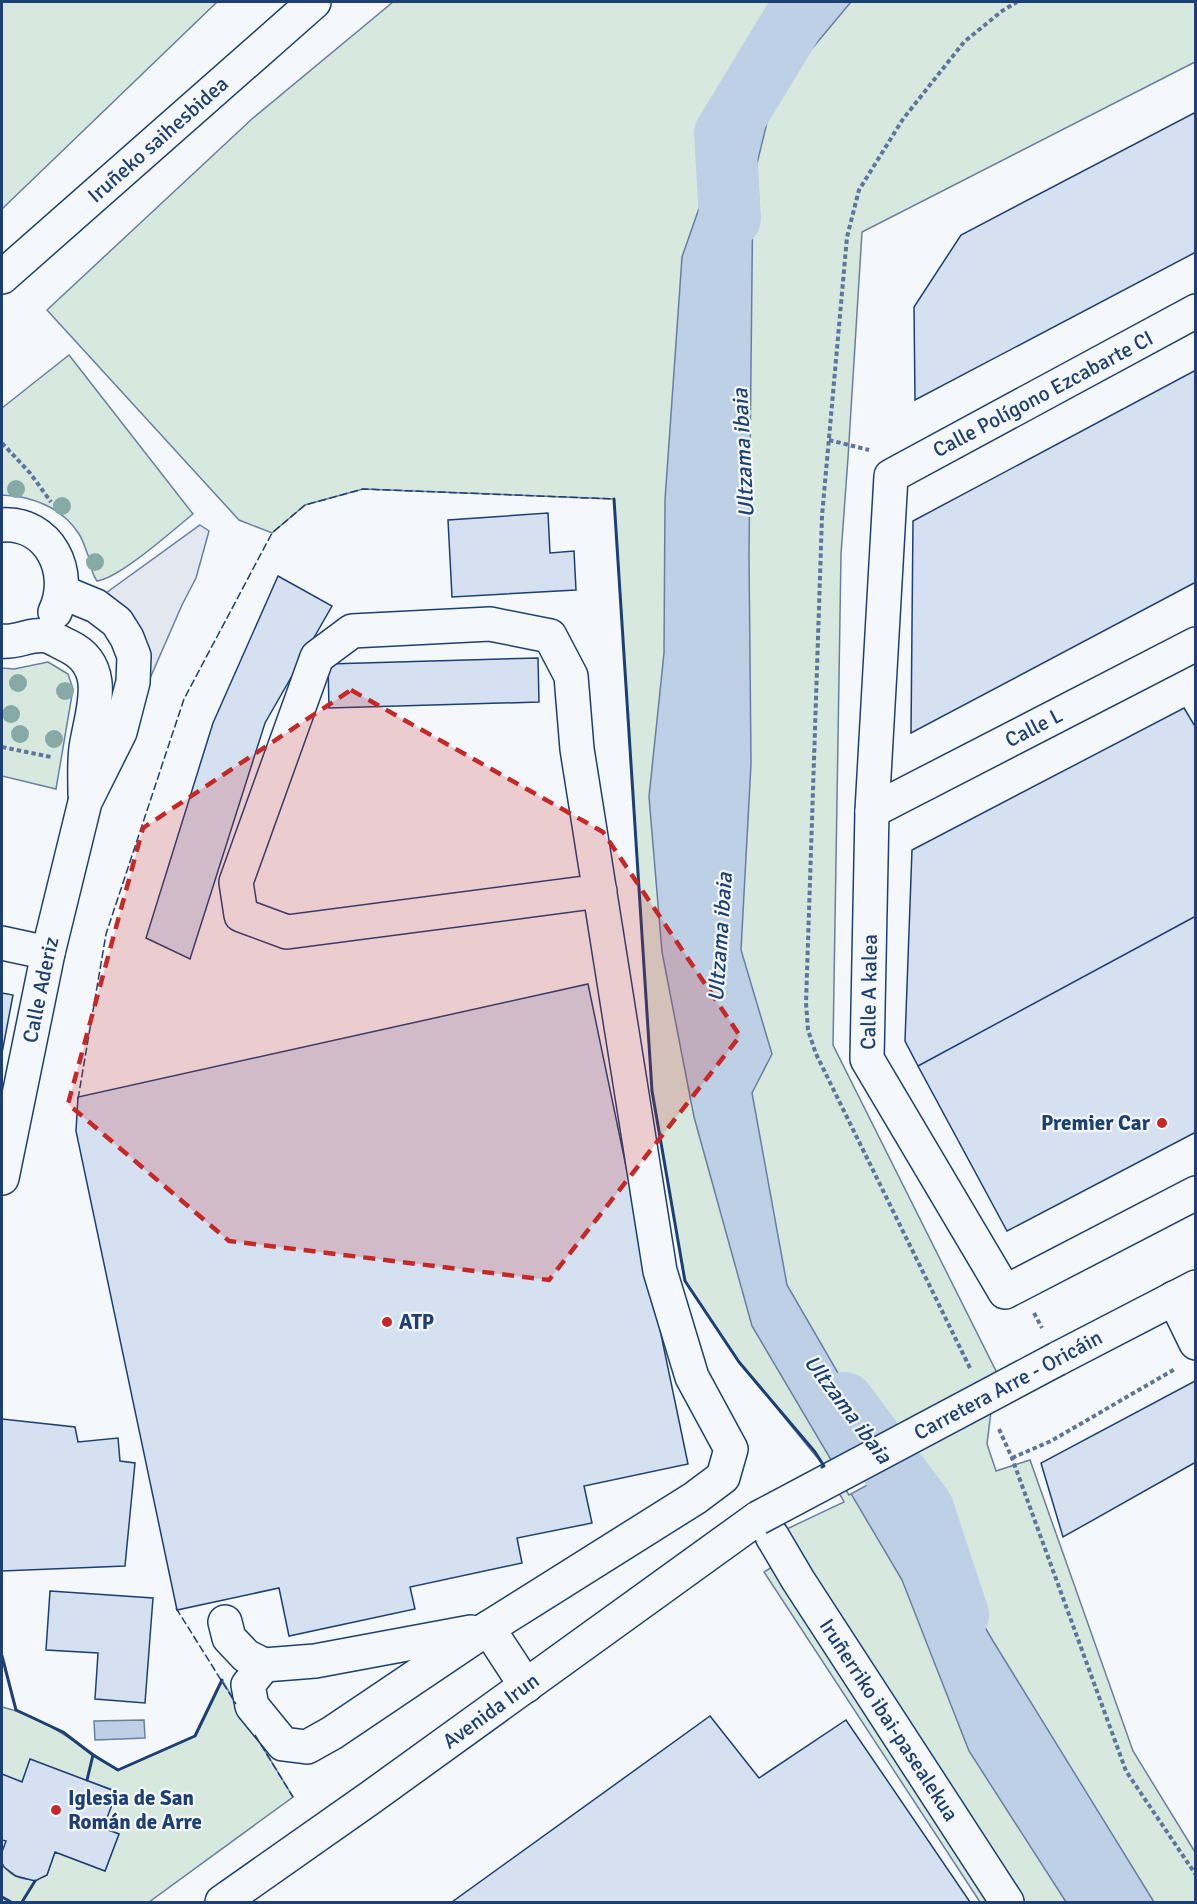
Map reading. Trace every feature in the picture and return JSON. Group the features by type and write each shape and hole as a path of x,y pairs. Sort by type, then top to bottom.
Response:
{"main road":[{"name":"Iruñeko saihesbidea","path":"2,277 314,2"},
{"name":"Calle Polígono Ezcabarte CI","path":"891,476 1196,311"},
{"name":"Calle A kalea","path":"891,476 872,811 867,1059 1005,1292 1196,1193"},
{"path":"2,525 28,530 44,540 56,555 62,573 62,592 56,610 44,626 14,639"},
{"path":"62,592 96,606 117,622 134,656 133,682 120,732 85,802"},
{"path":"83,658 85,642 91,625 102,610"},
{"path":"264,1665 248,1685 252,1706 283,1744 307,1747 332,1733 488,1628 695,1498 723,1477 731,1449 692,1377 660,1271 600,891 577,749 571,676 550,636 490,624 352,631 317,657 236,882 241,915 287,932 600,891"},
{"path":"14,639 47,636 73,648 92,668 97,691 86,749 85,802"},
{"name":"Calle L","path":"872,811 1196,644"},
{"name":"Calle Aderiz","path":"2,1178 48,953 85,802"},
{"path":"2,943 48,953"},
{"path":"1185,1293 1186,1353"},
{"name":"Carretera Arre - Oricáin","path":"765,1527 1057,1359 1185,1293"},
{"name":"Avenida Irun","path":"222,1902 526,1686 765,1527"},
{"name":"Iruñerriko ibai-pasealekua","path":"765,1527 1008,1902"},
{"path":"225,1622 229,1638 246,1656 264,1665 315,1661 488,1628"},
{"path":"488,1628 526,1686"}],"path":[{"path":"2,443 30,473 54,506"},
{"path":"2,747 55,758"},
{"path":"1186,1353 1174,1371 1051,1441 1012,1458 1126,1771 1196,1875"}],"highlighted area":[{"path":"351,690 603,832 740,1036 549,1280 229,1241 68,1104 143,828"}],"shaded area":[{"path":"2,2 217,2 2,209"},
{"path":"393,2 1195,2 1195,62 862,232 841,554 833,1045 996,1371 987,1444 996,1471 1030,1460 1133,1751 1195,1852 1195,1902 980,1902 764,1572 788,1557 772,1536 844,1502 824,1466 739,1362 685,1281 652,1091 614,499 363,489 305,505 272,533 239,520 47,310 253,118"},
{"path":"69,355 193,514 132,563 119,572 97,581 80,536 64,517 35,501 2,495 2,408"},
{"path":"200,525 209,531 196,578 144,692 106,593"},
{"path":"48,662 68,674 73,689 56,789 2,776 2,668 14,669"},
{"path":"222,1680 293,1797 149,1902 2,1902 2,1863 16,1876 34,1879 47,1875 55,1852 105,1871 119,1834 103,1828 116,1791 31,1760 22,1782 2,1774 2,1707 48,1725 118,1770 195,1736"}],"water":[{"path":"805,2 851,2 774,94 753,180 749,554 751,764 741,950 772,1054 752,1093 787,1285 993,1641 1154,1902 1066,1902 969,1751 902,1580 752,1326 694,1117 662,952 649,797 664,653 665,500 682,257 725,134"},
{"path":"144,1720 145,1738 95,1740 94,1721"}],"pier":[{"path":"878,1436 897,1469 849,1495 829,1463"}],"building":[{"path":"1196,112 1196,252 915,400 914,307 961,235"},
{"path":"1196,370 1196,582 911,733 913,521"},
{"path":"548,513 550,553 574,551 576,590 452,597 448,520"},
{"path":"278,576 332,606 265,723 190,959 146,938 213,723"},
{"path":"538,658 539,702 329,708 328,664"},
{"path":"1184,708 1196,728 1196,916 918,1066 905,1041 912,850"},
{"path":"1196,916 1196,1132 1007,1231 918,1066"},
{"name":"ATP","path":"588,984 688,1464 584,1486 592,1523 517,1538 522,1563 410,1587 415,1609 289,1636 279,1588 177,1610 76,1131 78,1097"},
{"path":"2,993 13,995 2,1053"},
{"path":"1195,1381 1196,1462 1063,1537 1041,1463"},
{"path":"2,1419 75,1427 78,1442 118,1438 120,1461 135,1463 125,1566 2,1571"},
{"path":"50,1591 153,1598 145,1703 95,1699 98,1653 46,1650"},
{"path":"710,1716 759,1778 846,1720 970,1902 452,1902"},
{"name":"Iglesia de San Román de Arre","path":"30,1759 117,1792 103,1828 119,1834 105,1871 55,1852 47,1875 35,1881 16,1876 4,1867 2,1852 6,1841 2,1840 2,1774 22,1782"}],"waterway":[{"name":"Ultzama ibaia","path":"730,218 725,134 805,2"},
{"name":"Ultzama ibaia","path":"844,1403 923,1509 958,1615"}],"fence":[{"path":"78,1099 106,934 184,699 272,533 305,505 363,489 614,499"},
{"path":"176,1608 236,1704"},
{"path":"255,1735 293,1797"}],"wall":[{"path":"614,499 652,1091 685,1281 739,1362 815,1452 824,1466 822,1467"},
{"path":"2,1656 16,1710 63,1732 93,1755 87,1780"},
{"path":"93,1755 118,1770 195,1736 222,1680"},
{"path":"22,1902 35,1881"},
{"path":"2,1897 11,1902"}],"place":[{"name":"Premier Car","path":"1162,1123"},
{"name":"ATP","path":"387,1322"},
{"name":"Iglesia de San Román de Arre","path":"56,1810"}]}
